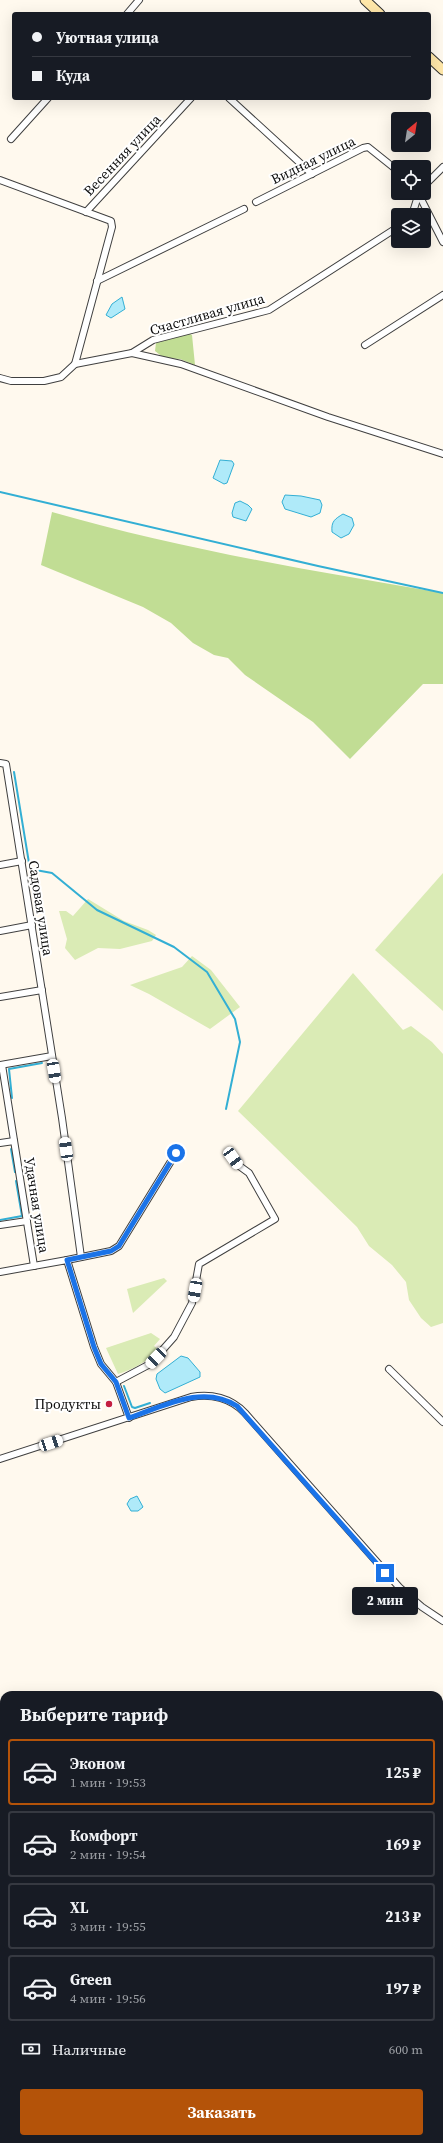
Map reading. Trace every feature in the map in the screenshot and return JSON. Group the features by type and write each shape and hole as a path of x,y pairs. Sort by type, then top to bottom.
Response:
{"street":[{"path":"129,12 139,0"},
{"path":"365,0 378,12"},
{"path":"431,59 443,70"},
{"path":"11,139 46,100"},
{"name":"Весенняя улица","path":"86,212 189,100"},
{"path":"231,100 312,174"},
{"name":"Видная улица","path":"256,202 368,147 391,165"},
{"path":"431,179 443,167"},
{"path":"0,180 111,221 112,227 75,364 61,377 44,380 11,381 0,378"},
{"path":"422,200 443,242"},
{"path":"97,281 244,209"},
{"name":"Счастливая улица","path":"75,364 132,353 153,340 269,310 391,232"},
{"path":"365,345 443,295"},
{"path":"132,353 181,364 328,417 443,454"},
{"name":"Садовая улица","path":"3,763 22,861 82,1257"},
{"path":"0,865 22,861"},
{"path":"0,931 32,925"},
{"path":"0,997 42,990"},
{"path":"1,1065 52,1056"},
{"name":"Удачная улица","path":"1,1065 34,1266 67,1260 94,1347 101,1364 116,1382 129,1418"},
{"path":"0,1143 14,1141"},
{"path":"116,1382 150,1364 174,1337 192,1303 199,1264 275,1219 249,1173 238,1165 228,1152"},
{"path":"67,1260 111,1251 119,1246 176,1153"},
{"path":"0,1225 27,1221"},
{"path":"0,1272 34,1266"},
{"path":"389,1369 443,1422"},
{"path":"0,1459 196,1396 218,1397 237,1406 393,1582 416,1602 443,1621"}],"green space":[{"path":"188,333 192,335 195,365 180,359 164,358 155,351 156,343"},
{"path":"52,512 197,548 443,593 443,684 423,684 350,759 313,722 245,675 228,658 214,655 193,643 171,623 143,607 41,565"},
{"path":"443,873 443,1011 375,950"},
{"path":"88,899 124,921 148,930 156,935 152,941 120,949 98,948 75,960 65,948 67,939 59,911 66,911 73,916"},
{"path":"192,956 211,970 240,1007 210,1029 149,994 130,985 182,967"},
{"path":"353,973 403,1030 411,1026 432,1042 443,1054 443,1323 431,1327 421,1318 409,1300 406,1282 392,1265 369,1246 357,1227 238,1111"},
{"path":"164,1278 167,1281 133,1313 127,1289"},
{"path":"151,1333 160,1339 154,1346 158,1349 140,1364 118,1374 106,1348"}],"water":[{"path":"122,297 125,309 111,318 106,315 112,304"},
{"path":"220,460 232,461 234,464 227,483 224,484 213,478"},
{"path":"285,495 301,496 320,500 322,505 320,513 311,517 285,509 282,502"},
{"path":"240,501 252,509 246,521 233,517 232,513 235,503"},
{"path":"343,514 352,518 354,525 349,534 341,538 332,532 332,525 338,517"},
{"path":"181,1356 188,1358 200,1372 200,1377 165,1393 160,1389 156,1379 157,1374"},
{"path":"137,1496 143,1507 138,1511 131,1511 127,1504 130,1499"}],"waterway":[{"path":"0,492 318,566 443,593"},
{"path":"14,772 30,869 52,873 97,910 174,947 207,972 235,1019 240,1042 226,1109"},
{"path":"12,1098 9,1069 42,1063"},
{"path":"11,1149 15,1172"},
{"path":"0,1220 22,1216 16,1181"},
{"path":"124,1386 132,1407 135,1408 150,1403"}],"place":[{"name":"Продукты","path":"109,1404"}],"route":[{"path":"176,1153 119,1246 111,1251 67,1260 94,1347 101,1364 116,1382 129,1418 196,1396 207,1395 223,1398 242,1409 385,1573"}]}
